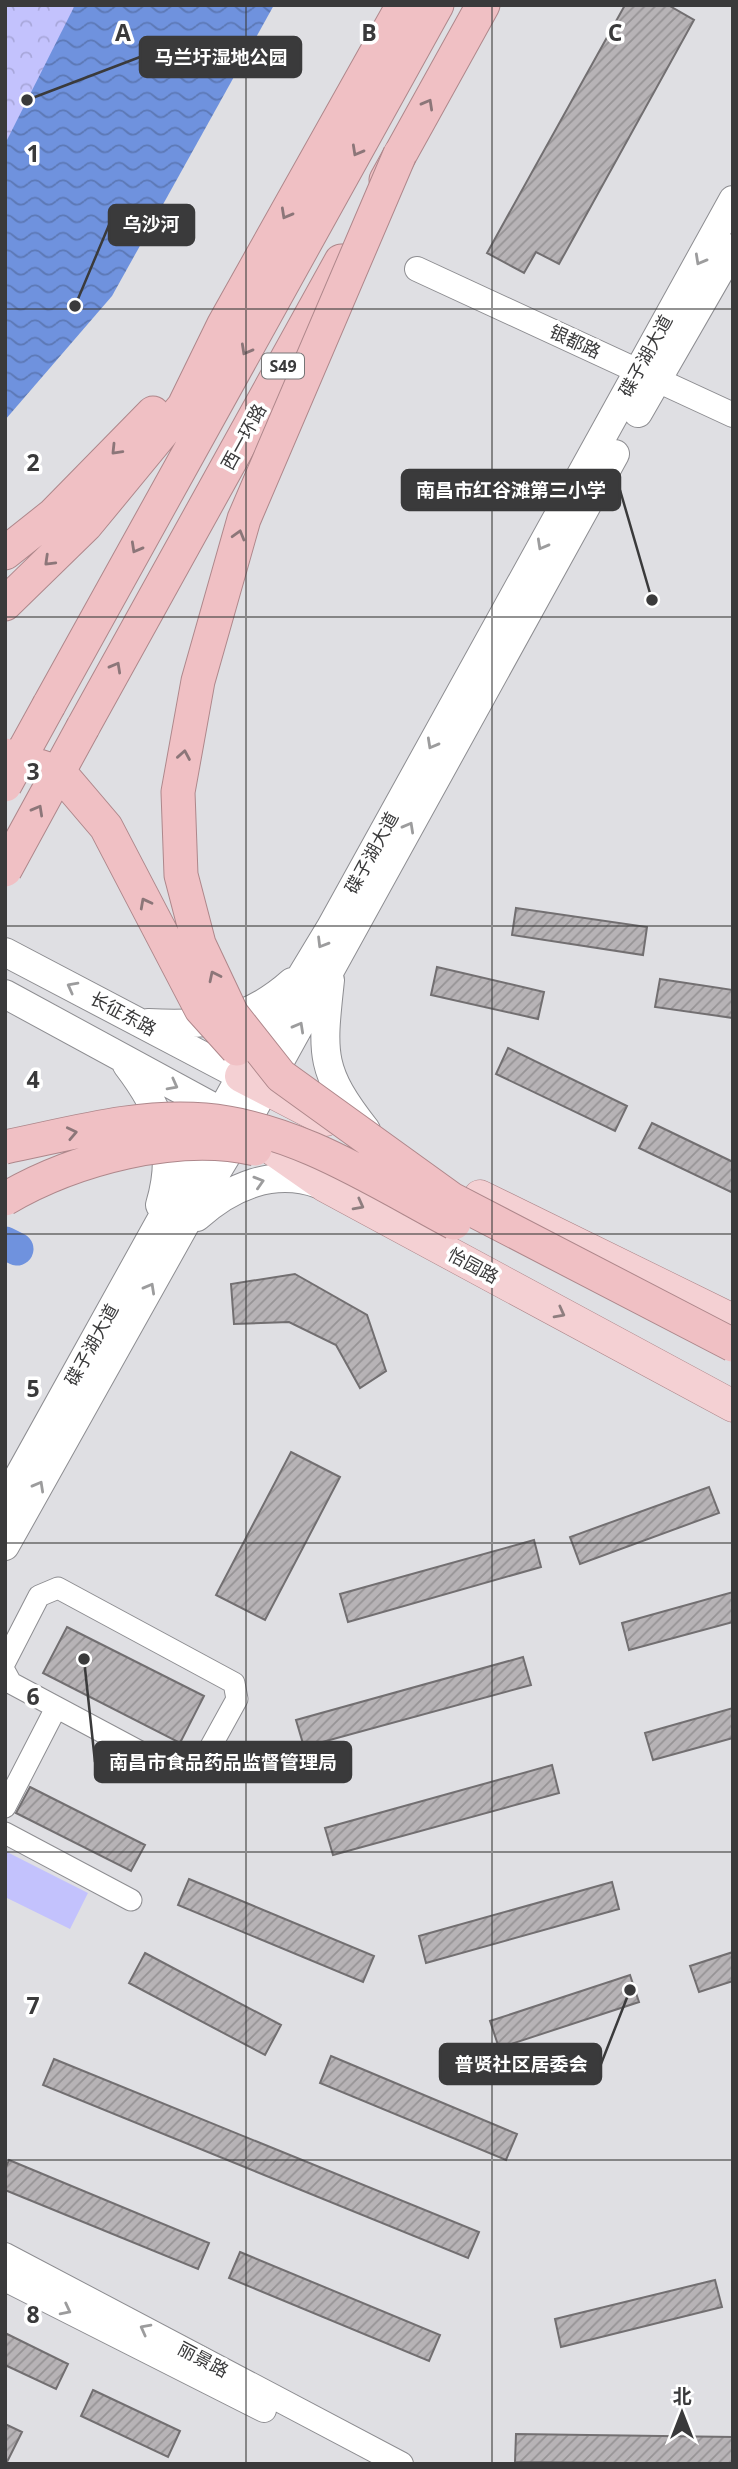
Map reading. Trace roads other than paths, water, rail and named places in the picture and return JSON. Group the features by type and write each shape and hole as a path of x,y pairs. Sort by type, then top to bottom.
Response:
{"highway":[{"path":"5,604 86,525 184,406 224,324 403,5"},
{"name":"S49","path":"5,785 437,5"},
{"name":"西一环路","path":"5,870 482,5"},
{"path":"400,154 244,519 193,705 178,792 181,875 199,944 232,1014 281,1076 443,1206"},
{"path":"5,553 53,515 163,403 224,324"},
{"path":"5,755 60,773 106,827 201,1009 272,1087 443,1206 733,1369"},
{"path":"5,1147 123,1123 204,1120 270,1133 443,1206 733,1345"},
{"path":"5,1199 94,1160 159,1146 238,1145 320,1164 443,1206"}],"main road":[{"name":"碟子湖大道","path":"5,1546 182,1231 253,1083 647,376 733,200"},
{"name":"碟子湖大道","path":"647,376 733,248"},
{"name":"长征东路","path":"5,952 253,1083"},
{"path":"139,1022 195,1026 224,1021 318,970 326,1064 338,1094 379,1146"},
{"path":"5,994 233,1120"},
{"path":"121,1057 145,1088 164,1126 167,1169 148,1244"},
{"path":"253,1083 733,1320"},
{"name":"碟子湖大道","path":"5,1502 148,1244 233,1120"},
{"name":"怡园路","path":"233,1120 325,1186 733,1406"},
{"path":"182,1231 215,1200 253,1182 282,1175 325,1186"}],"street":[{"name":"银都路","path":"417,269 733,415"},
{"path":"5,1662 39,1596 58,1588 234,1683 237,1699 200,1766 187,1771 172,1769 56,1708 11,1683 5,1672"},
{"path":"5,1807 56,1708"},
{"path":"5,1833 131,1900"},
{"name":"丽景路","path":"5,2255 401,2464"},
{"name":"丽景路","path":"5,2279 364,2464"}],"water":[{"path":"75,5 274,5 112,296 5,420 5,144"}],"waterway":[{"path":"5,1243 17,1249"}],"place":[{"name":"马兰圩湿地公园","path":"27,100"},
{"name":"乌沙河","path":"75,306"},
{"name":"南昌市红谷滩第三小学","path":"652,600"},
{"name":"南昌市食品药品监督管理局","path":"84,1659"},
{"name":"普贤社区居委会","path":"630,1990"}]}
